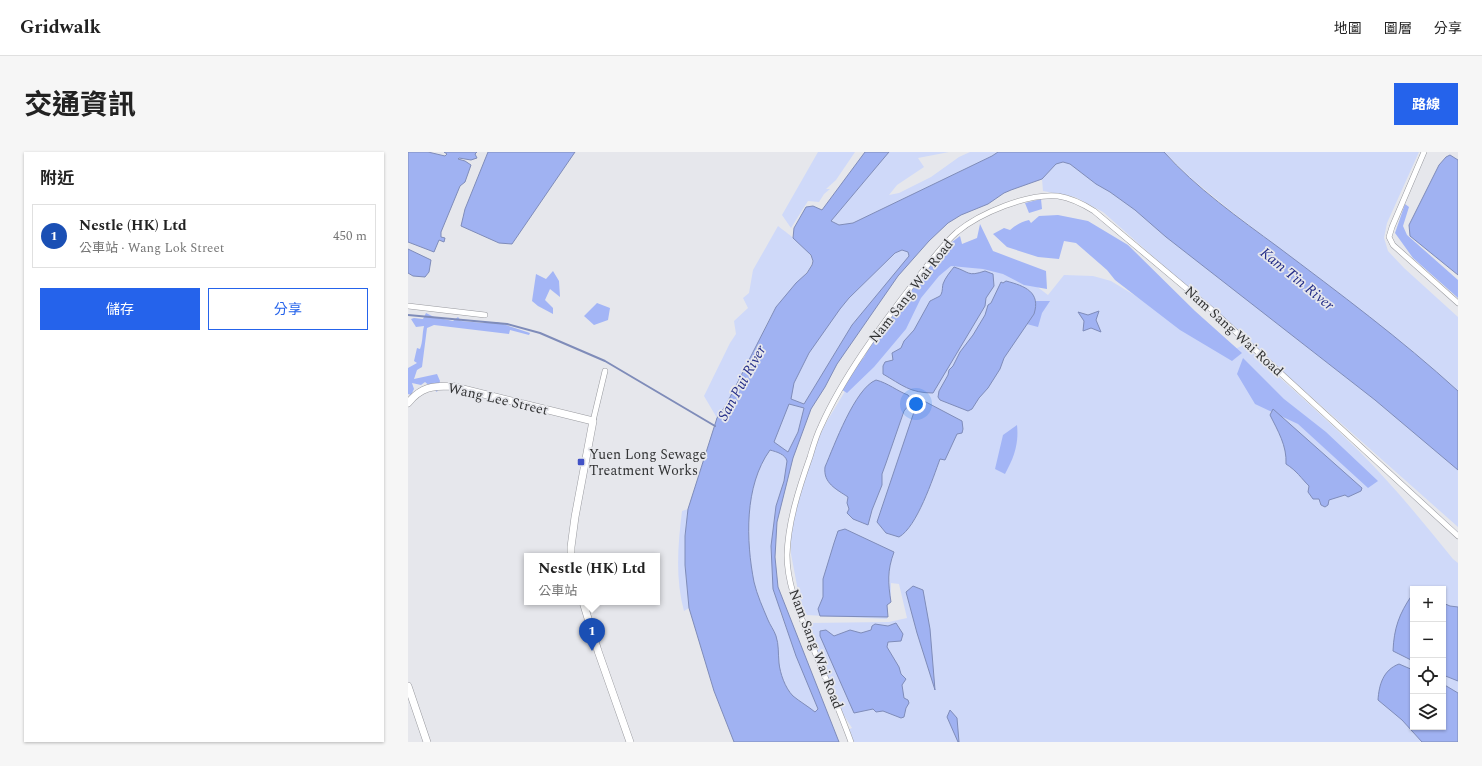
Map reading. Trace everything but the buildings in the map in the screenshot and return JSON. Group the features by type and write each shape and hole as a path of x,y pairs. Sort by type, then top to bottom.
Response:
{"street":[{"path":"1424,152 1389,237 1393,245 1458,303"},
{"name":"Nam Sang Wai Road","path":"851,742 804,623 789,578 787,556 788,546 791,523 801,482 820,426 844,382 887,318 939,251 948,240 965,227 984,216 1021,200 1057,196 1083,204 1094,211 1212,310 1458,536"},
{"path":"408,306 484,314"},
{"path":"571,553 575,517 593,421 605,371"},
{"name":"Wang Lee Street","path":"408,404 413,397 430,387 451,386 593,421"},
{"path":"584,605 598,651 630,742"},
{"path":"408,686 427,742"}],"shaded area":[{"path":"818,152 855,152 836,180 826,189 830,189 824,194 819,202 808,201 791,228 782,215"},
{"path":"889,152 949,152 918,158 924,167 897,185 889,195 899,193 931,177 959,157 970,152 998,152 853,223 839,225 831,221"},
{"path":"1164,152 1419,152 1387,223 1384,238 1388,251 1404,268 1458,317 1458,391 1378,324 1231,211 1192,179"},
{"path":"1063,162 1070,164 1096,184 1135,210 1166,237 1375,400 1458,470 1458,527 1103,212 1075,197 1043,191 1042,179 1056,164"},
{"path":"1041,199 1042,209 1029,213 1025,203"},
{"path":"1405,204 1409,207 1403,226 1407,235 1458,280 1458,298 1413,258 1395,233"},
{"path":"1058,215 1088,221 1128,245 1195,311 1242,353 1232,361 1180,330 1115,280 1107,270 1076,243 1064,241 1059,259 1038,257 1007,247 993,234 1004,228 1010,230 1029,220 1031,223 1039,216"},
{"path":"980,224 993,251 1046,271 1047,289 1024,285 1003,274 983,269 951,266 939,276 921,298 906,329 874,367 847,393 839,388 864,357 885,318 944,248 960,236 962,244 977,238"},
{"path":"778,226 808,251 811,256 812,264 782,300 768,321 726,405 717,418 704,396 730,343 736,334 734,321 748,308 743,298 749,293 753,270"},
{"path":"902,250 908,252 909,256 852,325 804,404 791,399 789,404 804,407 798,432 788,452 782,448 770,450 783,455 787,461 784,481 776,506 771,546 780,612 818,710 816,711 839,742 789,742 731,632 746,440 815,328 895,253"},
{"path":"938,261 1023,276 1048,295 1064,275 1093,276 1111,281 1228,352 1244,345 1316,410 1371,463 1458,563 1458,742 851,742 847,730 852,728 843,714 807,631 807,623 889,622 907,618 899,584 891,583 891,602 887,606 887,619 806,615 799,596 791,554 791,523 812,450 827,421 861,365"},
{"path":"553,271 559,281 560,297 550,289 545,300 553,308 553,314 532,301 536,274 546,279"},
{"path":"1031,301 1050,301 1042,313 1038,327 1023,323"},
{"path":"597,303 610,308 608,320 594,325 584,316"},
{"path":"426,313 434,317 453,321 458,317 461,321 484,323 497,322 530,333 529,335 510,330 509,334 434,325 427,328 422,367 417,370 414,379 437,374 440,381 437,392 425,382 421,385 412,383 414,389 411,395 408,394 408,368 417,363 414,361 417,348 420,349 421,346 424,326 416,327 411,319 423,319"},
{"path":"1243,358 1284,399 1326,432 1378,481 1368,488 1298,424 1255,404 1237,374"},
{"path":"1017,425 1015,451 1005,474 995,469 1003,435"},
{"path":"688,509 685,536 685,565 689,608 684,611 679,586 678,561 682,511"}],"water":[{"path":"408,152 428,152 445,156 447,154 444,152 477,152 475,154 477,158 471,160 458,159 471,165 465,182 460,186 441,232 441,237 445,238 444,242 439,240 434,252 408,242"},
{"path":"488,152 575,152 512,244 499,243 461,226 465,209"},
{"path":"865,152 889,152 831,221 839,225 853,223 998,152 1164,152 1190,178 1218,202 1370,317 1458,391 1458,470 1375,400 1166,237 1135,210 1096,184 1070,164 1063,162 1056,164 1042,179 1004,193 988,204 961,215 948,223 929,241 898,276 837,364 811,409 793,458 777,522 775,557 778,587 839,742 734,742 714,691 689,608 685,565 685,536 688,509 717,418 726,405 776,307 796,283 807,273 812,265 813,261 811,255 793,238 794,228 806,207 813,206 822,210","holes":["902,250 908,252 909,256 852,325 804,404 791,399 794,383 809,353 840,309 849,298 895,253","789,404 804,408 798,432 788,452 774,442","770,450 783,455 787,461 784,481 776,506 771,546 773,589 796,656 818,709 815,712 793,696 785,685 780,667 776,636 762,606 754,582 749,549 749,514 755,480"]},
{"path":"1450,155 1458,160 1458,275 1410,236 1409,225 1439,165 1446,157"},
{"path":"408,249 431,260 429,272 425,277 413,276 408,273"},
{"path":"954,267 972,274 985,271 993,274 994,286 986,298 985,306 933,393 918,392 901,385 883,374 883,366 885,362 893,360 892,353 901,348 904,341 914,330 930,301 940,296 944,282"},
{"path":"1006,281 1019,285 1030,291 1035,300 1036,306 1034,314 1004,358 1000,369 988,388 972,409 968,411 940,400 938,397 939,391 948,375 949,370 985,315 988,305 991,303 1001,282 1003,283"},
{"path":"1099,311 1096,320 1101,332 1091,328 1083,331 1084,321 1078,312 1088,315"},
{"path":"876,380 908,395 911,399 904,411 882,474 882,485 868,525 853,519 847,513 849,509 847,503 848,497 831,485 826,477 825,467 846,419 860,394 868,385"},
{"path":"919,400 924,401 962,421 963,429 962,433 957,434 945,460 940,459 918,513 906,532 899,537 886,533 877,522"},
{"path":"1273,409 1362,488 1361,491 1348,497 1345,495 1329,500 1328,505 1325,507 1321,505 1319,499 1313,499 1308,492 1309,486 1286,464 1285,451 1279,433 1270,415"},
{"path":"845,529 894,552 889,571 891,602 887,605 888,617 820,616 818,609 823,597 823,579 838,531"},
{"path":"913,586 923,590 930,629 935,690 906,592"},
{"path":"1410,598 1410,660 1393,651 1398,622"},
{"path":"1446,604 1458,607 1458,681 1446,676"},
{"path":"896,623 903,634 901,641 888,642 887,647 899,667 901,674 906,679 902,685 904,698 908,700 909,703 904,717 901,718 883,711 876,712 873,709 854,713 820,636 820,631 826,630 834,636 850,630 861,633 871,630 872,626 875,624 888,626"},
{"path":"1399,664 1410,669 1410,729 1378,700 1379,689 1383,679 1389,670"},
{"path":"1446,686 1458,693 1458,742 1422,742 1411,730 1446,730"},
{"path":"950,710 957,718 959,742 947,717"}],"waterway":[{"path":"408,315 507,324 540,333 605,361 715,426"}],"place":[{"name":"Yuen Long Sewage Treatment Works","path":"581,462"},
{"name":"Nestle (HK) Ltd","path":"592,651"}],"water label":[{"name":"Kam Tin River","path":"1297,279"},
{"name":"San Pui River","path":"742,383"}]}
